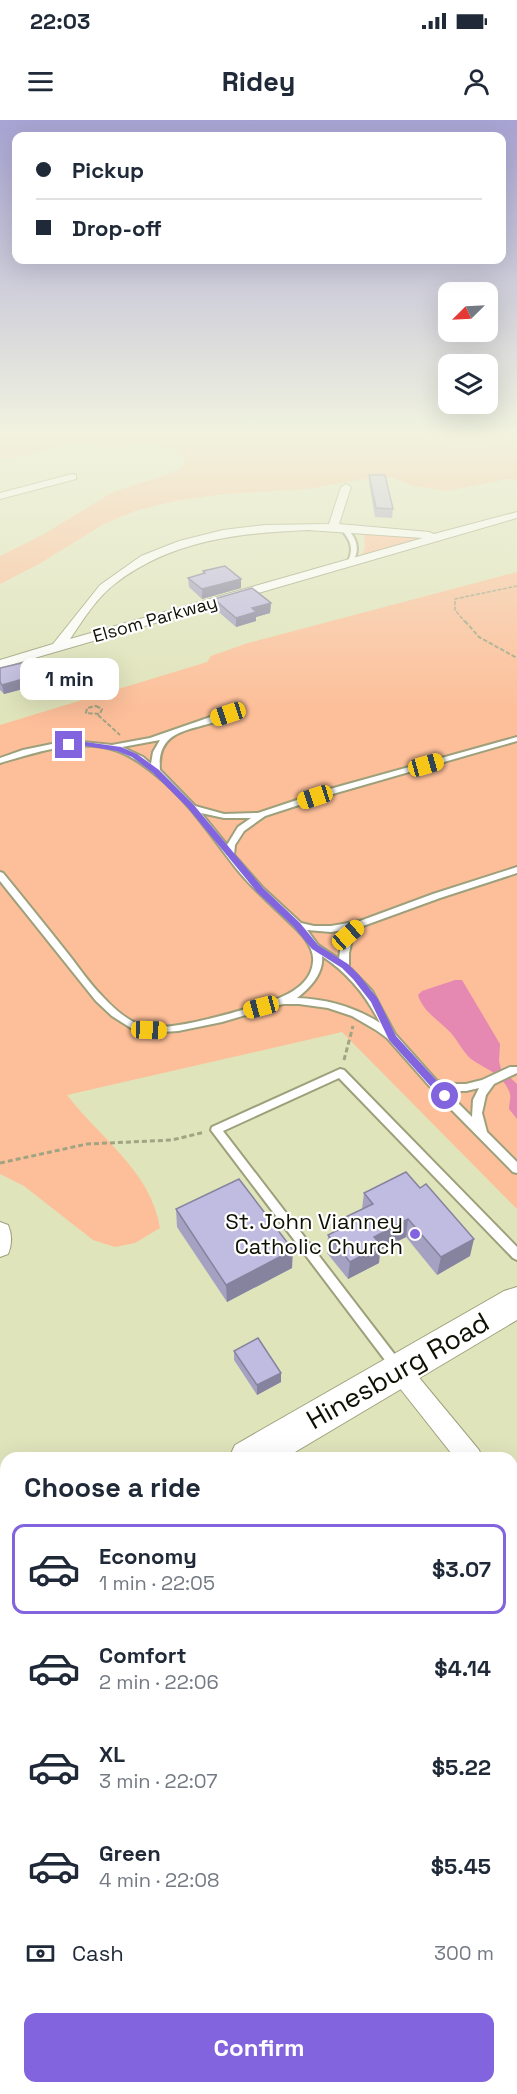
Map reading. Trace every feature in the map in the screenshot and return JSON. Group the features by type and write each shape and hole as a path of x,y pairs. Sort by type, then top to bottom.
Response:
{"main road":[{"name":"Hinesburg Road","path":"259,1452 517,1302"}],"street":[{"name":"Elsom Parkway","path":"0,664 482,524"},
{"path":"58,647 103,588 146,559 176,547 227,534 262,529 338,527 438,537"},
{"path":"0,1231 0,1248"},
{"path":"399,1370 465,1452"}],"lane":[{"path":"338,527 349,533 354,542 356,554 351,561"},
{"path":"0,761 20,752 52,746 130,744 173,733 228,714"},
{"path":"156,772 154,758 159,746 166,737 173,733"},
{"path":"191,806 218,815 244,817 262,814 343,788 517,739"},
{"path":"106,746 134,756 156,772 191,806 260,890 297,925 315,947 345,966 375,1001 392,1037"},
{"path":"230,855 231,845 241,829 249,821 262,814"},
{"path":"297,925 309,929 359,925 398,909 517,870"},
{"path":"0,875 99,999 115,1014 133,1025 149,1030 179,1029 282,1001 303,988 318,966 343,946 348,935 359,925"},
{"path":"343,946 345,966"},
{"path":"315,947 318,966"},
{"path":"282,1001 315,1002 357,1014 376,1024 392,1037 432,1083 517,1169"},
{"path":"432,1083 457,1089 491,1082 514,1070"},
{"path":"399,1370 216,1130 340,1073 517,1255"},
{"path":"484,1136 476,1112 481,1092 491,1082"}],"path":[{"path":"517,586 455,599 455,610 479,637 517,658"},
{"path":"98,715 103,710 99,707 90,707 85,711 89,715 98,715 130,744"},
{"path":"340,1073 357,1014"},
{"path":"0,1163 87,1144 172,1140 216,1130"}],"shaded area":[{"path":"60,524 104,524 39,564 0,584 0,556"},
{"path":"356,529 428,537 361,558 365,548 364,535"},
{"path":"517,572 517,1209 342,1032 67,1095 135,1172 155,1208 160,1228 135,1243 115,1247 93,1240 24,1186 0,1174 0,725 207,662 211,656 248,643"},
{"path":"455,980 462,980 500,1044 501,1069 517,1084 517,1119 509,1109 510,1093 502,1080 471,1059 451,1033 420,1001 418,995 422,991"}],"building":[{"path":"225,566 241,579 202,589 188,578 205,573 203,571"},
{"path":"252,588 271,603 252,608 256,612 236,618 214,599"},
{"path":"26,662 37,675 2,685 0,668"},
{"path":"406,1172 420,1188 426,1184 474,1239 441,1257 408,1219 374,1237 381,1245 350,1262 328,1235 340,1229 335,1222 373,1204 364,1193"},
{"path":"239,1179 293,1250 226,1285 176,1209"},
{"path":"258,1338 281,1373 257,1385 234,1351"}],"place":[{"name":"St. John Vianney Catholic Church","path":"415,1234"}],"route":[{"path":"69,745 86,744 119,749 146,763 156,772 191,806 240,868 297,925 315,947 345,966 356,977 375,1001 392,1037 445,1096"}]}
